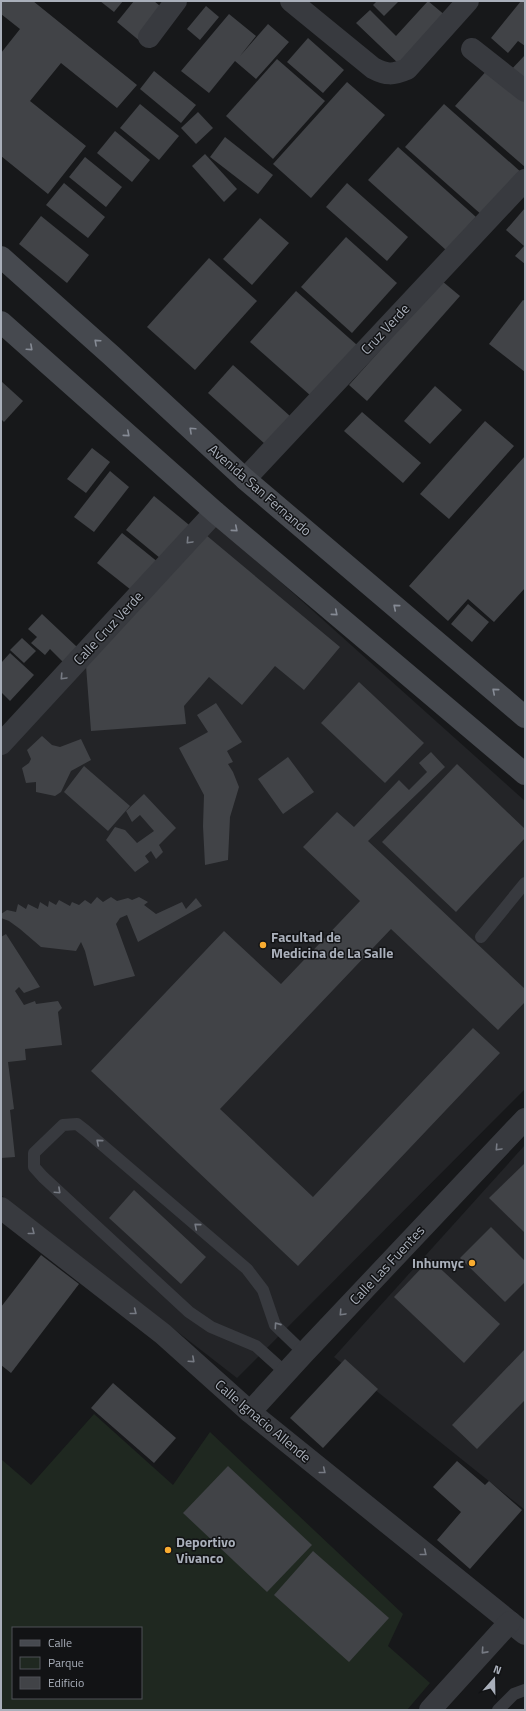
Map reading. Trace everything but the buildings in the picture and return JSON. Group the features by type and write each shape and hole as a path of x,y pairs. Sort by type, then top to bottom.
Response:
{"main road":[{"name":"Avenida San Fernando","path":"1,257 112,356 245,479 525,717"},
{"path":"1,322 215,512 525,774"}],"street":[{"path":"149,37 176,1"},
{"path":"291,1 373,68 383,74 395,74 407,69 468,1"},
{"path":"472,49 525,91"},
{"name":"Cruz Verde","path":"245,479 525,180"},
{"name":"Calle Cruz Verde","path":"1,744 215,512"},
{"name":"Calle Las Fuentes","path":"250,1412 525,1119"},
{"name":"Calle Ignacio Allende","path":"1,1208 163,1334 250,1412 517,1628"},
{"path":"430,1710 517,1628"}],"lane":[{"path":"481,937 525,883"},
{"path":"286,1373 256,1346 211,1327 189,1312 43,1177 34,1167 34,1153 63,1125 77,1124 247,1269 263,1290 275,1325 304,1353"},
{"path":"498,1710 514,1694 525,1690"}],"shaded area":[{"name":"Facultad de Medicina de La Salle","path":"214,522 525,801 525,1089 237,1378 1,1195 1,750"},
{"name":"Inhumyc","path":"525,1145 525,1510 334,1357"}],"green space":[{"name":"Deportivo Vivanco","path":"94,1414 173,1485 210,1432 403,1614 388,1646 430,1683 407,1710 1,1710 1,1459 31,1485"}],"place":[{"name":"Facultad de Medicina de La Salle","path":"263,945"},
{"name":"Inhumyc","path":"472,1263"},
{"name":"Deportivo Vivanco","path":"168,1550"}]}
